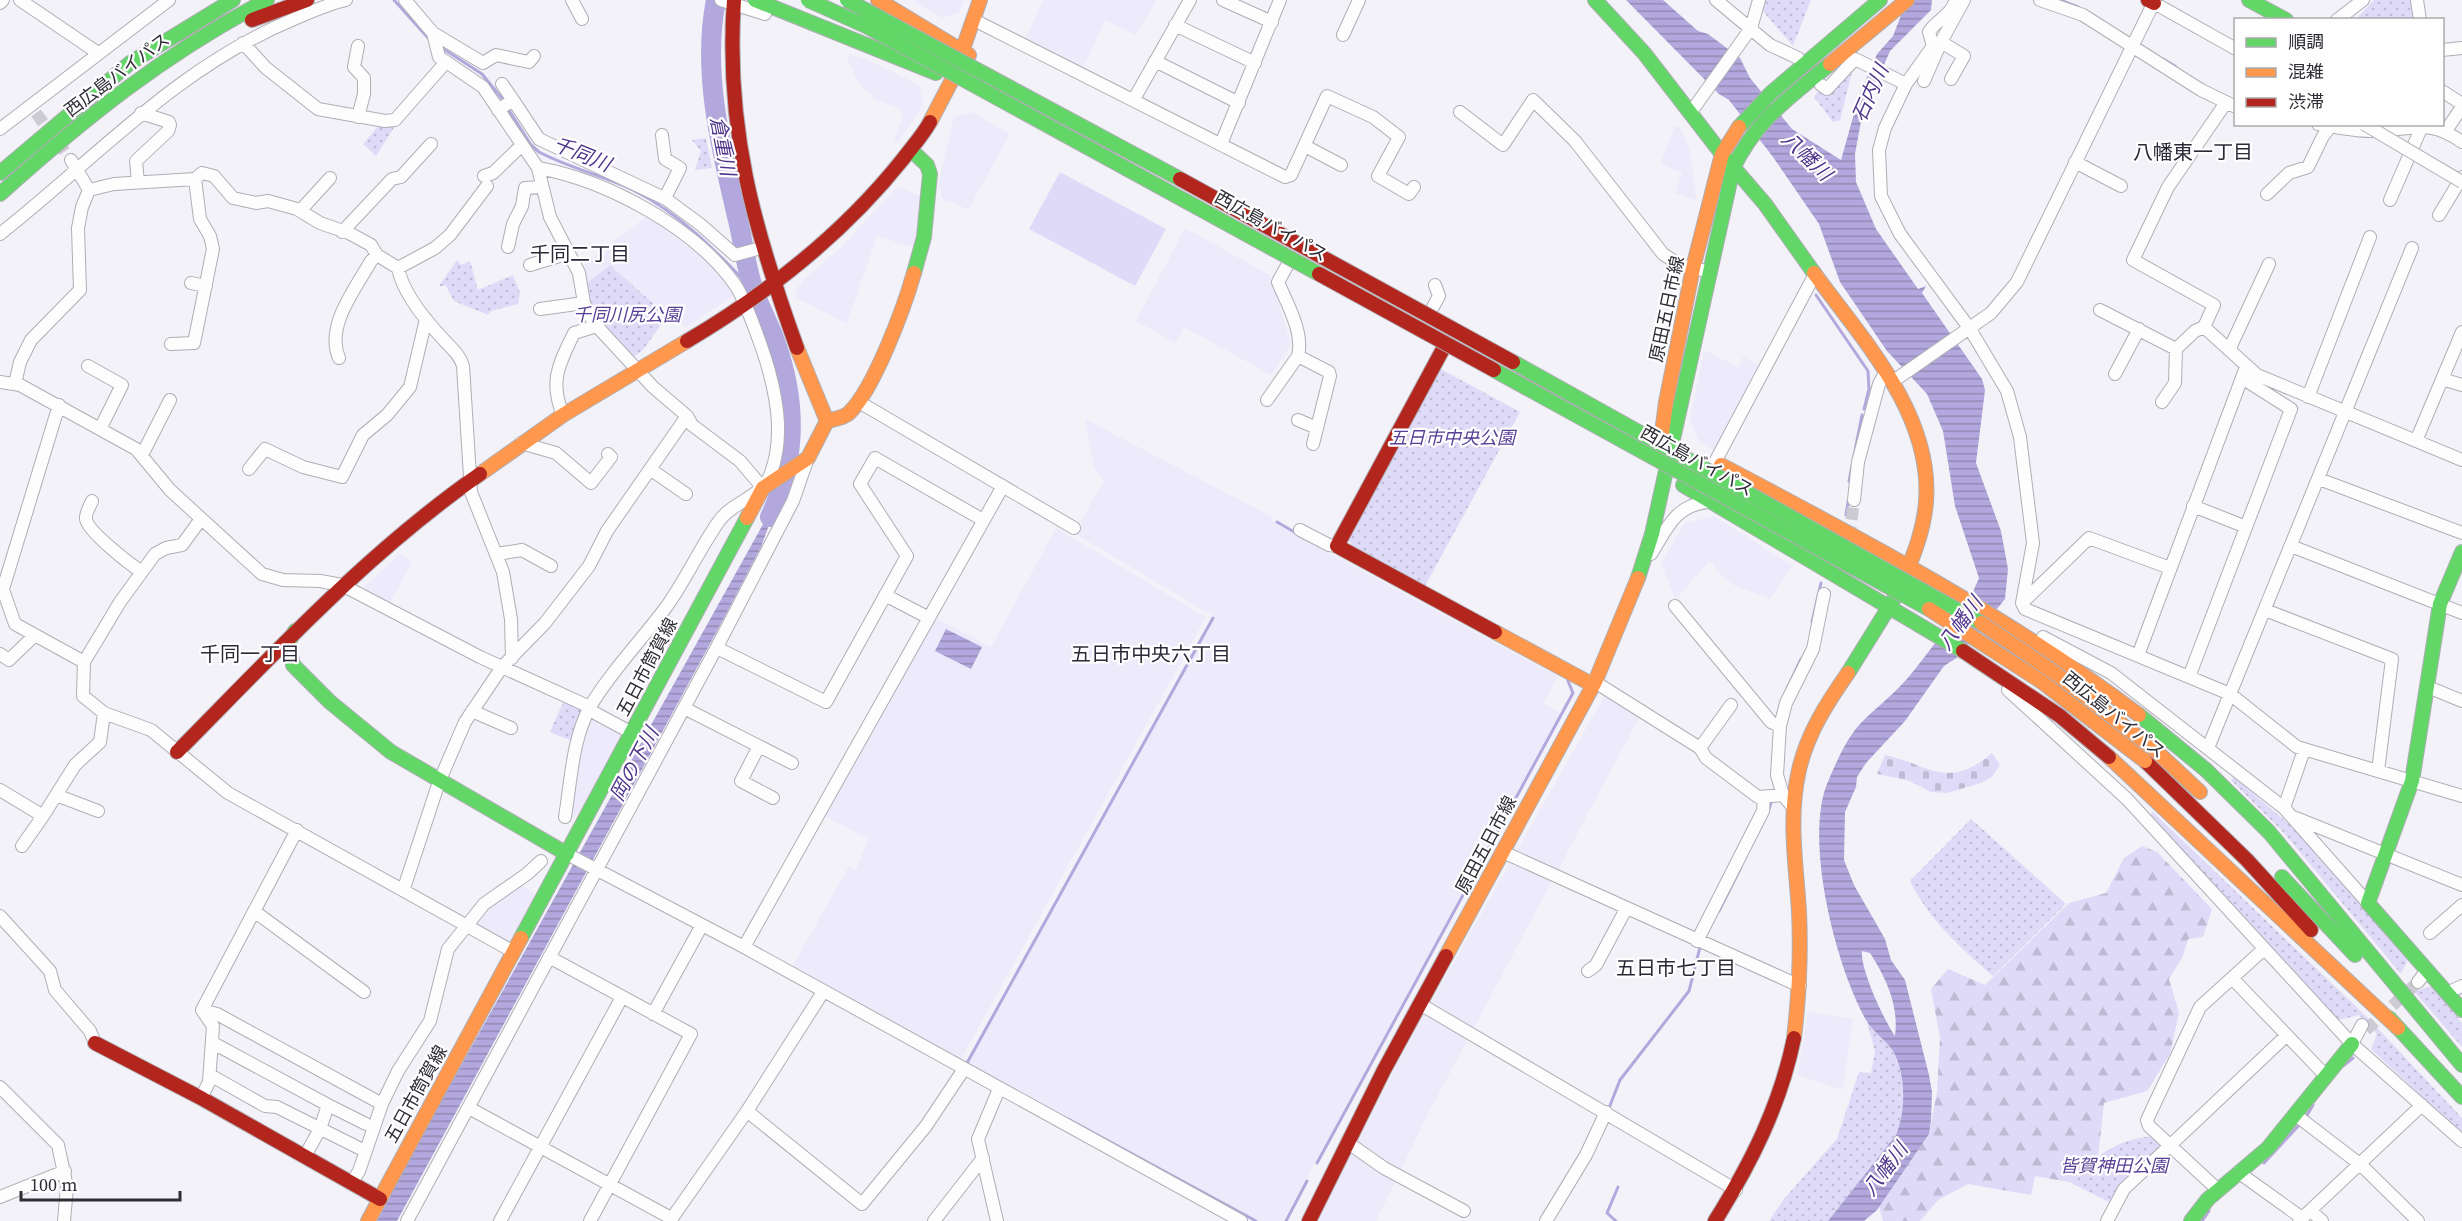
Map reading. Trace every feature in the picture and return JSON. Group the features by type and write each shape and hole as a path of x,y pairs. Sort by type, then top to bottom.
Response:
{"main road":[{"path":"203,16 226,0"},
{"name":"西広島バイパス","path":"0,173 103,84 203,16 233,0"},
{"name":"西広島バイパス","path":"0,194 107,101 147,72 229,20 267,0"},
{"path":"147,72 201,49 252,20 307,0"},
{"name":"西広島バイパス","path":"755,0 819,24 952,80 1443,349 1665,474 1983,663 2060,716 2123,769 2398,1028"},
{"name":"西広島バイパス","path":"808,0 876,32 1933,611 2015,662 2080,709 2145,761 2247,860 2462,1097"},
{"name":"西広島バイパス","path":"847,0 1346,270 1950,603 2024,650 2087,695 2154,749 2212,804"},
{"name":"西広島バイパス","path":"878,0 962,51 1674,441 1914,567 2009,623 2087,675 2200,764 2241,801 2462,1065"},
{"path":"177,752 295,630 342,585 470,479 563,415 746,305 849,220 928,126 952,80 980,0"},
{"path":"1594,0 1693,109 1722,154 1765,204 1892,377 1918,431 1925,462 1927,505 1914,567 1892,610 1817,722 1787,800 1800,986 1791,1059 1779,1102 1758,1153 1715,1221"},
{"name":"原田五日市線","path":"1665,474 1662,434 1694,268 1722,154 1734,134 1754,110 1880,0"},
{"name":"原田五日市線","path":"1309,1221 1347,1142 1594,684 1620,628 1645,563 1733,168 1744,147 1765,118 1907,0"},
{"path":"2249,0 2282,18"},
{"path":"730,1 729,49 732,107 758,249 770,287 810,388 827,421 847,415 859,402 878,368 905,303 922,245 930,174 927,165 910,150"},
{"path":"1443,349 1337,546 1594,684"},
{"name":"五日市筒賀線","path":"368,1221 514,952 570,855 632,733 768,485 805,460 827,421"},
{"path":"2462,552 2440,604 2412,781 2368,903 2449,992 2462,1010"},
{"path":"295,630 288,643 293,665 330,702 383,745 439,782 570,855"},
{"path":"2250,843 2462,1073"},
{"path":"95,1042 201,1098 380,1199"},
{"path":"2193,1220 2217,1190 2243,1175 2266,1150 2301,1119 2324,1074 2352,1044"}],"street":[{"path":"20,0 98,53"},
{"path":"0,129 33,108 98,53 169,0"},
{"path":"0,234 77,172 141,113 188,76 243,43 279,26 346,0"},
{"path":"405,0 433,35 483,63 496,55 529,62 534,56"},
{"path":"572,0 582,19"},
{"path":"1134,99 1190,0"},
{"path":"1223,0 1272,22"},
{"path":"1221,144 1280,0"},
{"path":"1343,35 1359,0"},
{"path":"1716,0 1747,33 1798,58"},
{"path":"1693,109 1747,33 1759,0"},
{"path":"1951,79 1964,56 1937,44 1929,32 1933,25 1950,13 1956,0"},
{"path":"1964,0 1937,44 1902,82 1881,138 1879,164 1881,196 1900,234 2007,391 2020,437 2033,543 2022,603 2025,609 2230,694 2297,747 2304,750 2462,796"},
{"path":"2040,0 2083,15 2132,42 2230,106 2168,187 2133,260 2214,305 2204,327 2176,349 2175,383 2162,402"},
{"path":"2340,18 2362,0"},
{"path":"2416,0 2420,18"},
{"path":"730,1 787,21 819,24"},
{"path":"1854,500 1858,462 1879,384 1967,331 2004,301 2018,282 2152,1 2234,48"},
{"path":"974,21 1134,99 1285,177 1292,175 1327,96 1372,117 1399,136 1378,176 1409,194 1414,187"},
{"path":"1175,25 1255,63"},
{"path":"433,35 439,57 474,79 506,105 539,139 665,198 734,254 758,249"},
{"path":"243,43 266,68 318,109 358,117 395,120 446,62"},
{"path":"1924,81 1937,44"},
{"path":"358,46 354,67 364,78 364,94 358,117"},
{"path":"2444,50 2462,48"},
{"path":"1821,85 1827,89 1855,59 1902,82"},
{"path":"1155,62 1239,103"},
{"path":"502,84 506,105 521,146 538,168 550,218 579,273 584,303 597,326 638,371 687,416 692,424 740,460 768,485"},
{"path":"2444,92 2462,105 2448,129"},
{"path":"1460,112 1503,146 1533,100 1575,141 1664,254 1680,265 1711,272"},
{"path":"138,182 136,161 168,131 170,125 169,122 141,113"},
{"path":"2267,194 2289,173 2308,167 2323,136 2331,126 2372,131 2422,126 2448,129 2462,142"},
{"path":"2367,126 2462,182"},
{"path":"2390,200 2422,126"},
{"path":"662,135 665,159 680,168 665,198"},
{"path":"342,232 392,178 401,177 431,144"},
{"path":"398,268 435,248 450,235 485,181 521,146"},
{"path":"1305,146 1341,165"},
{"path":"71,160 89,190"},
{"path":"2075,162 2121,186"},
{"path":"538,168 564,172 599,184 678,231 729,277 746,305 765,357 778,410 778,444 768,485 720,520 667,606 590,707 578,738 565,817"},
{"path":"89,190 114,184 195,179 202,173 214,176 233,198 256,203 268,201 300,211 371,245 377,255 398,268 402,282 426,319 456,352 463,366 471,492 504,572 511,619 512,658"},
{"path":"2439,215 2462,177"},
{"path":"300,211 330,178"},
{"path":"171,344 194,343 213,249 210,236 200,219 195,179"},
{"path":"508,247 513,224 522,206 525,188 541,187"},
{"path":"15,384 20,362 31,340 80,290 78,228 82,207 89,190"},
{"path":"2308,397 2370,237"},
{"path":"2208,748 2412,248"},
{"path":"530,265 569,253"},
{"path":"339,358 334,336 371,261 377,255"},
{"path":"1267,400 1298,356 1300,347 1296,328 1278,282 1288,264"},
{"path":"2229,350 2269,264"},
{"path":"1715,462 1815,274"},
{"path":"191,283 206,286"},
{"path":"1433,307 1439,296 1435,285"},
{"path":"540,309 584,303"},
{"path":"2100,310 2176,349"},
{"path":"249,469 265,449 303,467 342,477 363,435 387,415 410,387 426,319"},
{"path":"563,415 555,396 557,370 574,333 597,326"},
{"path":"2189,677 2291,409 2244,373 2229,350 2204,327"},
{"path":"2115,374 2139,329"},
{"path":"2416,441 2462,332"},
{"path":"1298,356 1329,372 1313,444"},
{"path":"88,366 122,385 100,429"},
{"path":"2244,373 2257,375 2462,460"},
{"path":"2139,650 2244,373"},
{"path":"2442,379 2462,385"},
{"path":"0,382 15,384 59,405 136,448 170,490 262,574 283,580 320,580 342,585 502,668 590,707 593,712 632,733"},
{"path":"142,455 170,400"},
{"path":"859,402 1074,528"},
{"path":"59,405 1,586 15,624 84,662"},
{"path":"404,888 439,782 462,728 472,711 502,668 545,623 589,566 607,531 687,416"},
{"path":"1298,420 1317,428"},
{"path":"521,443 556,453 591,483 611,457 608,454"},
{"path":"717,648 826,702 907,556 860,484 875,458 983,520"},
{"path":"407,1221 595,867 717,648 793,501 805,460"},
{"path":"650,470 686,494"},
{"path":"2319,478 2462,533"},
{"path":"744,947 1003,486"},
{"path":"92,501 86,516 88,524 117,554 142,572"},
{"path":"1645,563 1680,511 1693,504 1711,502"},
{"path":"2193,506 2246,527"},
{"path":"201,519 182,545 160,550 142,572 84,662 83,696 104,713 151,730 228,793 404,888 514,952"},
{"path":"1300,530 1329,545 1337,546"},
{"path":"2022,603 2089,537 2170,568"},
{"path":"2292,546 2462,613"},
{"path":"497,554 522,550 550,566"},
{"path":"1594,684 1700,748 1706,758 1758,797 1787,800 1777,775 1780,726 1786,703 1814,649 1824,594"},
{"path":"885,595 929,618"},
{"path":"1675,606 1772,722 1780,726"},
{"path":"2265,609 2392,658 2378,771"},
{"path":"2009,623 2040,635 2111,673 2208,748 2288,812 2368,903"},
{"path":"0,654 9,660 35,635"},
{"path":"1983,663 2001,684 2127,800 2352,1044 2462,1141"},
{"path":"2428,687 2462,700"},
{"path":"1700,748 1731,705"},
{"path":"684,708 792,763"},
{"path":"472,711 511,728"},
{"path":"22,846 75,765 100,742 104,713"},
{"path":"759,746 741,781 773,798"},
{"path":"2288,812 2304,750"},
{"path":"0,790 43,816"},
{"path":"56,795 98,811"},
{"path":"1697,941 1763,811 1764,797"},
{"path":"2288,812 2462,885"},
{"path":"202,1010 297,830"},
{"path":"1503,852 1800,986"},
{"path":"570,855 744,947 1241,1221"},
{"path":"352,1182 359,1171 382,1104 398,1071 430,1021 444,959 467,925 494,896 527,874 541,861"},
{"path":"2430,933 2462,905"},
{"path":"1588,971 1596,964 1626,909"},
{"path":"254,911 364,992"},
{"path":"0,916 50,971 61,999 90,1031 95,1042"},
{"path":"653,1014 702,925"},
{"path":"2217,1190 2149,1126 2150,1113 2200,1007 2264,949"},
{"path":"549,957 691,1034 590,1221"},
{"path":"2416,980 2427,970"},
{"path":"2232,978 2324,1074"},
{"path":"2449,992 2462,986"},
{"path":"469,1108 610,1184 671,1221 747,1111 823,992"},
{"path":"500,1221 622,997"},
{"path":"1420,1004 1736,1190"},
{"path":"201,1098 210,1075 213,1043 213,1026 202,1010"},
{"path":"202,1010 217,1014 382,1104"},
{"path":"2352,1044 2364,1027"},
{"path":"2107,1221 2124,1189 2286,1036"},
{"path":"213,1043 366,1124"},
{"path":"747,1111 862,1204 926,1126 964,1070"},
{"path":"210,1075 265,1106 277,1107 358,1148"},
{"path":"0,1087 58,1145 65,1171 67,1193 63,1221"},
{"path":"997,1221 978,1139 999,1089"},
{"path":"305,1156 320,1129 328,1105"},
{"path":"2304,1217 2422,1105"},
{"path":"1546,1221 1586,1155 1606,1112"},
{"path":"2301,1119 2361,1165 2418,1221"},
{"path":"1347,1142 1384,1168 1464,1211"},
{"path":"934,1221 983,1158"},
{"path":"0,1197 65,1171"},
{"path":"2243,1175 2304,1217 2322,1221"}],"shaded area":[{"path":"915,0 964,0 959,13 943,18 914,2"},
{"path":"1043,0 1157,0 1136,35 1105,20 1082,71 1024,42"},
{"path":"850,54 869,60 919,85 923,101 919,113 897,143 894,140 903,117 900,109 873,99 874,95 859,85 847,58"},
{"path":"972,112 1010,134 968,210 951,201 944,203 938,185 954,117"},
{"path":"1675,126 1680,127 1690,151 1697,201 1675,193 1682,173 1660,164"},
{"path":"897,187 921,196 915,248 877,236 847,324 795,297 797,288 805,278 836,252"},
{"path":"647,216 681,238 717,270 734,292 733,296 686,327 667,316 610,265 585,285 581,267"},
{"path":"1185,228 1270,275 1291,344 1271,375 1184,327 1175,343 1136,321"},
{"path":"1704,350 1738,367 1743,357 1761,366 1714,451 1698,440 1690,419"},
{"path":"1085,419 1272,517 1274,523 1558,677 1543,703 1560,713 1283,1221 1257,1221 968,1064 1215,617 1077,535 1083,524 1080,522 1104,481 1094,468"},
{"path":"1714,516 1793,566 1770,599 1735,586 1723,577 1710,561 1675,600 1661,563 1685,523"},
{"path":"1056,528 1206,617 960,1061 792,967 849,866 856,870 868,839 823,815 933,617 991,647"},
{"path":"400,554 412,562 389,605 365,592 364,587"},
{"path":"1605,695 1640,716 1429,1112 1376,1221 1318,1221 1405,1049"},
{"path":"591,716 623,735 583,810 570,820 581,744"},
{"path":"519,884 536,894 509,943 475,923 487,908"},
{"path":"1808,1012 1853,1019 1843,1090 1798,1075"}],"green space":[{"path":"1765,0 1811,0 1793,46 1762,10"},
{"path":"2374,0 2412,0 2416,18 2357,18"},
{"path":"1852,72 1840,120 1833,122 1814,97 1819,89"},
{"path":"380,124 395,126 376,156 363,144"},
{"path":"706,138 712,168 695,170 701,151 692,140"},
{"path":"1060,172 1166,229 1135,286 1029,229"},
{"path":"457,260 461,265 470,261 478,290 513,275 520,293 518,304 491,311 488,315 454,301 446,286 439,286"},
{"name":"千同川尻公園","path":"610,265 667,316 643,350 635,356 630,355 592,313 585,285"},
{"name":"五日市中央公園","path":"1437,367 1520,412 1425,586 1352,546 1348,538"},
{"path":"564,700 585,708 572,741 550,732"},
{"path":"1992,753 2000,765 1992,777 1981,783 1947,793 1931,792 1910,781 1877,774 1885,755 1927,769 1950,773 1963,771"},
{"path":"2234,777 2296,830 2408,959 2401,974 2285,834 2231,780"},
{"path":"2153,812 2370,1020 2462,1118 2462,1134 2371,1049 2377,1034 2359,1015 2339,1020 2313,996 2148,816"},
{"path":"1971,819 2066,904 1993,976 1936,921 1910,881"},
{"path":"2142,846 2157,852 2212,909 2203,937 2188,939 2183,956 2169,979 2179,1013 2170,1054 2147,1091 2104,1103 2098,1157 2069,1182 2035,1176 2031,1195 1968,1184 1938,1200 1920,1221 1883,1221 1879,1206 1929,1134 1937,1092 1940,1038 1931,989 1948,969 1985,985 2069,903 2106,893 2124,858"},
{"path":"2433,986 2462,1023 2462,1047 2414,991"},
{"path":"1867,1022 1890,1046 1900,1070 1903,1104 1896,1135 1828,1221 1769,1221 1784,1199 1837,1139 1859,1072 1871,1073 1875,1051"},
{"name":"皆賀神田公園","path":"2154,1136 2162,1145 2117,1189 2109,1202 2069,1182 2098,1157 2117,1145"}],"water":[{"path":"1626,0 1663,0 1698,31 1708,34 1740,58 1750,78 1792,129 1841,160 1859,96 1877,54 1893,36 1907,0 1932,0 1931,10 1890,51 1862,116 1855,154 1856,182 1876,229 1918,289 1926,286 1922,293 1982,379 1985,390 1976,463 2001,531 2008,569 2005,599 1958,657 1944,666 1905,721 1866,763 1857,777 1856,787 1845,812 1844,860 1854,885 1885,939 1891,960 1905,980 1932,1092 1929,1134 1877,1210 1864,1221 1828,1221 1896,1135 1902,1115 1902,1081 1893,1051 1866,1020 1855,997 1834,937 1821,870 1819,838 1821,809 1827,784 1850,737 1860,724 1915,670 1972,594 1979,578 1955,506 1943,431 1927,394 1887,351 1840,282 1819,224 1773,157 1729,100 1719,94","holes":["1862,951 1870,953 1890,992 1895,1013 1895,1036 1879,1007 1865,970"]},
{"name":"岡の下川","path":"781,492 761,547 724,618 397,1221 377,1221 434,1114"},
{"path":"946,629 982,647 971,669 935,651"}],"waterway":[{"name":"千同川","path":"394,0 429,39"},
{"name":"倉重川","path":"716,0 711,57 721,144 749,276 782,363 790,408 789,452 779,495 770,517"},
{"path":"2060,0 2078,7"},
{"name":"千同川","path":"442,48 482,74 504,101"},
{"path":"2163,59 2175,66"},
{"name":"千同川","path":"507,107 531,145 539,152 633,190 667,210 698,235 753,290"},
{"path":"1816,295 1868,371 1869,389 1864,409"},
{"path":"1849,481 1862,415"},
{"path":"1846,515 1848,502"},
{"path":"1277,522 1296,533"},
{"path":"1812,622 1821,583"},
{"path":"967,1063 1213,618"},
{"path":"1781,702 1801,659"},
{"path":"1317,1163 1573,693 1568,681"},
{"path":"1768,812 1771,803"},
{"path":"1719,911 1741,867"},
{"path":"1609,1108 1620,1080 1689,991 1700,947"},
{"path":"2343,1066 2353,1058"},
{"path":"2306,1117 2313,1105"},
{"path":"1068,1119 1256,1221"},
{"path":"2264,1163 2302,1122"},
{"path":"1286,1221 1307,1181"},
{"path":"1616,1221 1607,1213 1618,1187"},
{"path":"2202,1221 2209,1211"}],"tunnel":[{"path":"36,113 71,160"},
{"path":"1847,537 1854,500"},
{"path":"2366,1030 2418,982"}],"traffic: fast":[{"path":"0,173 130,63 233,0"},
{"path":"0,194 127,88 194,43 267,0"},
{"path":"755,0 936,73"},
{"path":"808,0 866,26 1319,274"},
{"path":"847,0 1180,179"},
{"path":"1595,0 1644,53 1722,154 1765,204 1814,273"},
{"path":"1739,127 1771,93 1880,0"},
{"path":"2249,0 2282,18"},
{"path":"1638,578 1652,534 1733,168 1742,151 1775,110 1830,64"},
{"path":"911,150 927,165 930,174 924,237 914,273"},
{"path":"1513,362 1981,623"},
{"path":"1494,370 1929,609"},
{"path":"1683,485 1963,651"},
{"path":"521,938 747,518"},
{"path":"2462,552 2440,604 2412,781 2368,903 2462,1010"},
{"path":"1848,673 1894,599"},
{"path":"295,631 288,643 293,665 330,702 391,752 567,854"},
{"path":"2139,715 2206,770 2269,832 2462,1065"},
{"path":"2282,877 2355,955"},
{"path":"2389,1018 2462,1097"},
{"path":"2191,1221 2208,1199 2268,1148 2352,1044"}],"traffic: slow":[{"path":"878,0 969,55"},
{"path":"930,122 952,80 980,0"},
{"path":"1830,64 1907,0"},
{"path":"1663,452 1662,433 1666,402 1693,268 1722,154 1739,127"},
{"path":"747,518 763,488 808,458 827,421 847,415 859,402 887,347 914,273"},
{"path":"1814,273 1891,379 1918,438 1925,470 1926,502 1918,540 1905,576"},
{"path":"480,474 563,415 687,341"},
{"path":"797,348 827,421"},
{"path":"1721,465 1829,522 1988,613 2090,679 2139,715"},
{"path":"1446,956 1595,682 1638,578"},
{"path":"1929,609 2042,682 2145,761"},
{"path":"1981,623 2055,673 2154,749"},
{"path":"1495,632 1593,685"},
{"path":"1794,1038 1800,943 1793,823 1796,788 1799,770 1812,731 1848,673"},
{"path":"2154,749 2200,792"},
{"path":"2109,757 2398,1028"},
{"path":"368,1221 521,938"}],"traffic: jam":[{"path":"252,20 307,0"},
{"path":"734,0 732,47 734,92 746,177 768,261 797,348"},
{"path":"2148,0 2154,3"},
{"path":"687,341 747,303 830,236 880,186 930,122"},
{"path":"1180,179 1513,362"},
{"path":"1319,274 1494,370"},
{"path":"1443,349 1337,546 1495,632"},
{"path":"177,752 322,606 360,571 399,537 480,474"},
{"path":"1963,651 2060,716 2109,757"},
{"path":"2145,761 2247,860 2311,930"},
{"path":"1309,1221 1384,1070 1446,956"},
{"path":"1715,1221 1741,1178 1763,1133 1781,1087 1794,1038"},
{"path":"95,1043 201,1098 380,1199"}],"district":[{"name":"八幡東一丁目","path":"2193,152"},
{"name":"千同二丁目","path":"580,254"},
{"name":"千同一丁目","path":"250,654"},
{"name":"五日市中央六丁目","path":"1151,654"},
{"name":"五日市七丁目","path":"1676,968"}],"water label":[{"name":"石内川","path":"1870,93"},
{"name":"八幡川","path":"1807,156"},
{"name":"八幡川","path":"1960,623"},
{"name":"八幡川","path":"1885,1169"}]}
